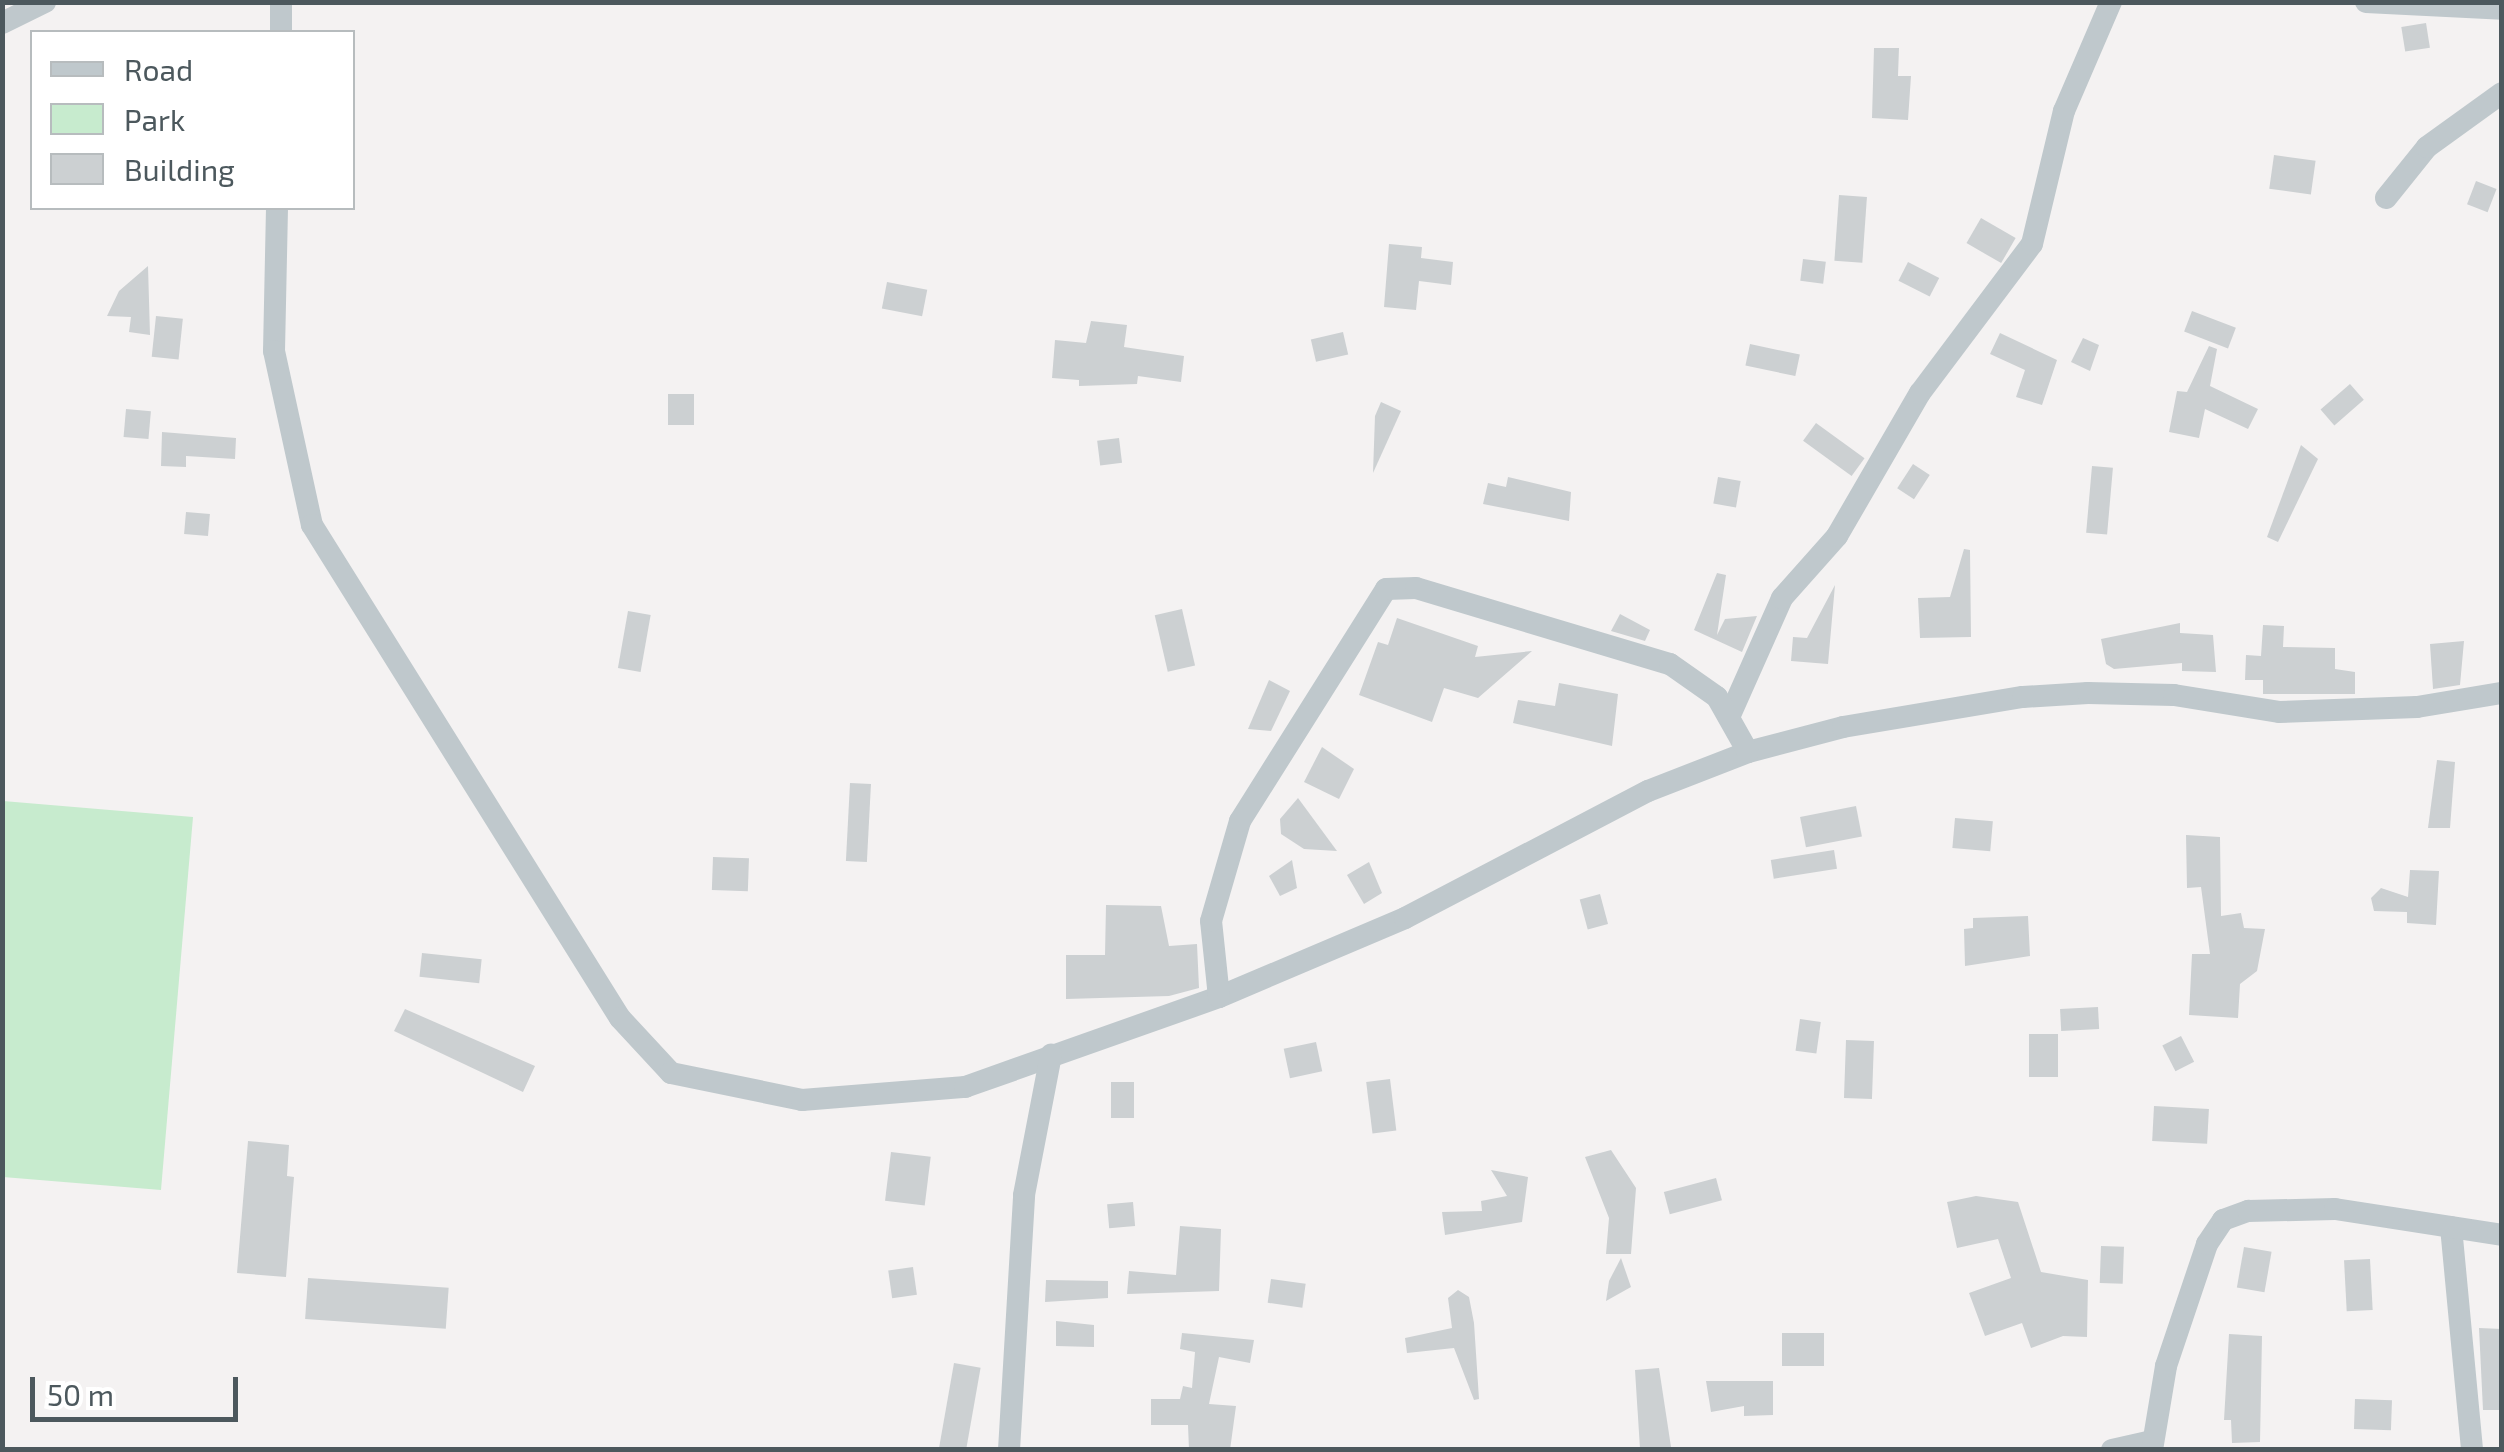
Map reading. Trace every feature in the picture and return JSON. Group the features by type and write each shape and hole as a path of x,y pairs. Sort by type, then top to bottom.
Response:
{"street":[{"path":"2,22 45,2"},
{"path":"281,2 281,30"},
{"path":"1730,715 1782,598 1836,536 1920,393 2032,244 2064,111 2111,2"},
{"path":"2366,2 2502,9"},
{"path":"2386,198 2427,147 2502,93"},
{"path":"277,210 274,351 312,525 620,1018 672,1073 802,1100 965,1087 1220,997 1405,918 1580,822 1748,752 1842,727 2022,697 2174,696 2280,712 2418,707 2502,693"},
{"path":"1220,997 1210,921 1240,821 1386,590 1416,588 1670,664 1699,681 1730,715 1748,752"},
{"path":"1010,1450 1024,1195 1051,1056"},
{"path":"2112,1450 2152,1445 2166,1366 2207,1244 2222,1220 2248,1211 2335,1209 2502,1236"},
{"path":"2452,1226 2472,1450"}],"green space":[{"path":"3,801 193,817 161,1190 3,1177"}],"building":[{"path":"2426,23 2430,48 2405,52 2401,27"},
{"path":"1874,48 1899,48 1898,76 1911,76 1908,120 1872,118"},
{"path":"2274,155 2316,161 2311,195 2269,189"},
{"path":"2476,181 2497,189 2488,212 2467,204"},
{"path":"1839,195 1867,197 1862,263 1834,261"},
{"path":"1981,218 2016,238 2001,263 1966,243"},
{"path":"1389,244 1422,247 1421,258 1453,262 1451,285 1419,281 1416,310 1384,307"},
{"path":"1803,259 1826,262 1823,284 1800,281"},
{"path":"1908,262 1939,278 1930,297 1898,281"},
{"path":"148,266 150,335 129,332 131,317 107,316 119,291"},
{"path":"887,282 927,290 922,316 882,309"},
{"path":"2192,311 2236,328 2228,348 2184,332"},
{"path":"156,316 183,319 179,360 152,357"},
{"path":"1091,321 1127,325 1124,347 1184,356 1181,382 1138,376 1137,384 1079,386 1079,380 1052,378 1055,340 1086,343"},
{"path":"1343,332 1348,354 1316,362 1311,339"},
{"path":"2000,333 2057,360 2042,405 2016,397 2025,370 1990,354"},
{"path":"2083,338 2099,345 2090,371 2071,362"},
{"path":"1750,344 1800,355 1795,376 1745,366"},
{"path":"2209,346 2217,349 2210,386 2258,409 2248,429 2205,409 2199,438 2169,432 2177,391 2187,392"},
{"path":"2350,384 2364,400 2334,425 2321,410"},
{"path":"668,394 694,394 694,425 668,425"},
{"path":"1381,402 1401,411 1373,473 1375,416"},
{"path":"126,409 151,411 148,439 124,437"},
{"path":"1816,423 1865,458 1852,476 1803,441"},
{"path":"162,432 236,438 235,459 186,456 186,467 161,466"},
{"path":"1119,438 1122,463 1100,465 1097,441"},
{"path":"2301,445 2318,459 2278,542 2267,537"},
{"path":"1913,464 1930,475 1914,499 1897,488"},
{"path":"2092,466 2113,468 2107,535 2086,533"},
{"path":"1508,477 1571,492 1569,521 1483,504 1488,483 1506,487"},
{"path":"1718,477 1741,481 1736,508 1713,504"},
{"path":"186,512 210,514 208,536 184,534"},
{"path":"1964,549 1970,550 1971,637 1920,638 1918,598 1950,597"},
{"path":"1717,573 1726,575 1717,635 1725,619 1757,616 1742,652 1694,630"},
{"path":"1835,585 1828,664 1791,661 1793,637 1807,638"},
{"path":"1182,609 1195,666 1168,672 1155,615"},
{"path":"628,611 651,615 641,672 618,668"},
{"path":"1620,614 1650,630 1645,641 1611,631"},
{"path":"1397,618 1478,646 1475,657 1532,651 1478,698 1444,688 1432,722 1359,695 1378,642 1388,645"},
{"path":"2180,623 2180,633 2213,635 2216,672 2182,671 2182,663 2114,669 2106,664 2101,639"},
{"path":"2263,625 2284,626 2283,647 2335,648 2335,669 2355,672 2355,694 2263,694 2263,680 2245,680 2246,655 2261,656"},
{"path":"2464,641 2460,685 2433,689 2430,644"},
{"path":"1269,680 1290,691 1271,731 1248,729"},
{"path":"1559,683 1618,694 1612,746 1513,723 1518,700 1555,706"},
{"path":"1322,747 1354,769 1339,799 1304,782"},
{"path":"2437,760 2455,762 2450,828 2428,828"},
{"path":"850,783 871,784 867,862 846,861"},
{"path":"1298,798 1337,851 1304,849 1281,834 1280,819"},
{"path":"1856,806 1862,836 1806,847 1800,817"},
{"path":"1955,818 1993,821 1990,851 1952,848"},
{"path":"2186,835 2220,837 2221,916 2241,913 2244,928 2265,929 2257,971 2240,984 2238,1018 2189,1015 2192,954 2210,954 2201,887 2187,888"},
{"path":"1834,850 1837,869 1774,879 1771,860"},
{"path":"713,857 749,858 748,891 712,890"},
{"path":"1292,860 1297,888 1280,896 1269,876"},
{"path":"1369,862 1382,893 1364,904 1347,875"},
{"path":"2410,870 2439,871 2436,925 2407,923 2407,912 2374,911 2371,898 2381,888 2408,897"},
{"path":"1600,894 1608,924 1588,929 1580,899"},
{"path":"1106,905 1161,906 1169,946 1197,944 1199,988 1169,996 1066,999 1066,955 1105,955"},
{"path":"2028,916 2030,956 1965,966 1964,929 1973,928 1973,918"},
{"path":"422,953 482,959 479,983 419,977"},
{"path":"2098,1007 2099,1029 2061,1031 2060,1009"},
{"path":"405,1009 535,1066 523,1092 394,1031"},
{"path":"1800,1019 1821,1022 1816,1054 1796,1051"},
{"path":"2029,1034 2058,1034 2058,1077 2029,1077"},
{"path":"2181,1036 2194,1062 2175,1071 2162,1046"},
{"path":"1846,1040 1874,1041 1872,1099 1844,1098"},
{"path":"1316,1042 1322,1071 1290,1078 1284,1049"},
{"path":"1390,1079 1396,1131 1373,1134 1366,1082"},
{"path":"1111,1082 1134,1082 1134,1118 1111,1118"},
{"path":"2154,1106 2209,1109 2207,1144 2152,1141"},
{"path":"248,1141 289,1145 287,1176 294,1177 286,1277 237,1273"},
{"path":"1611,1150 1636,1188 1631,1254 1606,1254 1609,1218 1585,1157"},
{"path":"891,1152 931,1157 925,1206 885,1201"},
{"path":"1491,1170 1528,1177 1522,1222 1445,1235 1442,1212 1482,1211 1481,1201 1507,1196"},
{"path":"1716,1178 1722,1200 1670,1214 1664,1192"},
{"path":"1976,1196 2018,1202 2041,1272 2088,1280 2087,1337 2063,1336 2031,1348 2022,1323 1985,1336 1969,1293 2011,1278 1998,1239 1957,1248 1947,1202"},
{"path":"1133,1202 1135,1226 1109,1228 1107,1204"},
{"path":"1180,1226 1221,1229 1219,1291 1127,1294 1129,1271 1176,1275"},
{"path":"2101,1246 2124,1247 2123,1284 2100,1283"},
{"path":"2244,1247 2272,1252 2264,1292 2237,1287"},
{"path":"1621,1258 1631,1287 1606,1301 1609,1281"},
{"path":"2370,1259 2373,1310 2347,1311 2344,1260"},
{"path":"913,1267 917,1295 892,1298 888,1270"},
{"path":"308,1278 449,1288 446,1329 305,1319"},
{"path":"1271,1279 1306,1284 1302,1308 1268,1303"},
{"path":"1046,1280 1108,1281 1108,1298 1045,1302"},
{"path":"1458,1290 1469,1297 1474,1323 1479,1399 1474,1400 1454,1348 1407,1353 1405,1338 1452,1328 1448,1298"},
{"path":"1056,1321 1094,1325 1094,1347 1056,1346"},
{"path":"2479,1328 2502,1329 2502,1410 2483,1410"},
{"path":"1182,1333 1254,1340 1250,1363 1219,1357 1209,1404 1236,1406 1230,1450 1189,1450 1188,1425 1151,1425 1151,1399 1180,1399 1183,1386 1192,1388 1195,1352 1180,1349"},
{"path":"1782,1333 1824,1333 1824,1366 1782,1366"},
{"path":"2229,1334 2262,1336 2260,1442 2232,1443 2231,1420 2224,1420"},
{"path":"954,1363 981,1368 966,1450 939,1449"},
{"path":"1659,1368 1671,1447 1640,1449 1635,1370"},
{"path":"1706,1381 1773,1381 1773,1415 1744,1416 1744,1406 1711,1412"},
{"path":"2355,1399 2392,1400 2391,1430 2354,1429"}]}
